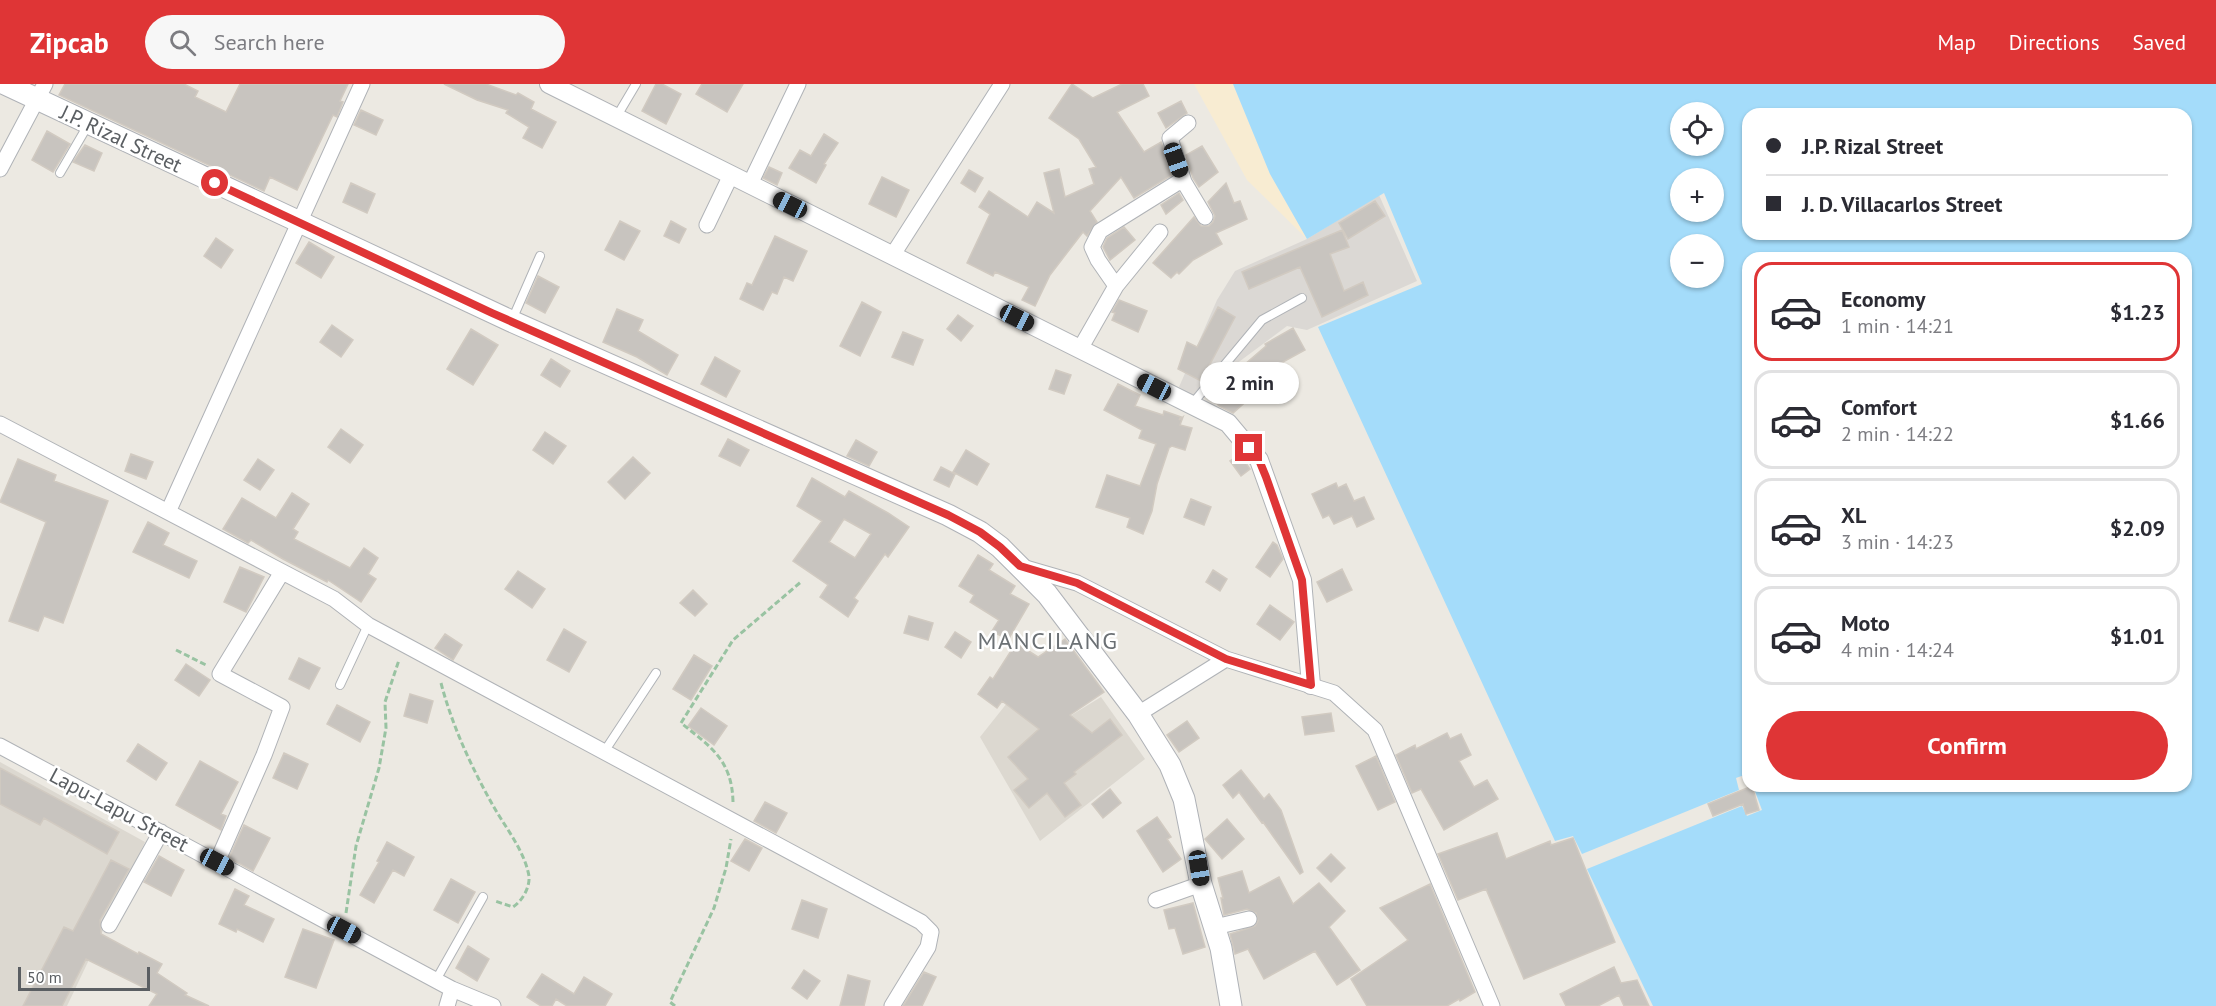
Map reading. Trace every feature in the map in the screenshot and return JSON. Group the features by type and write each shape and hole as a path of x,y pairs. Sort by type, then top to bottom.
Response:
{"main road":[{"name":"J.P. Rizal Street","path":"4,84 41,92 88,123 511,321 948,515 980,532 1000,547 1047,594 1076,631 1138,714 1170,765 1184,799 1201,884 1215,927 1231,1006"}],"street":[{"path":"168,512 362,84"},
{"path":"549,84 1228,423 1259,460 1302,580 1311,685"},
{"path":"750,184 798,84"},
{"path":"892,256 1002,84"},
{"path":"0,169 41,92"},
{"path":"1188,123 1170,138 1184,182 1205,217"},
{"path":"707,225 731,175"},
{"path":"1116,286 1092,247 1100,231 1177,183 1184,182"},
{"path":"1080,349 1116,286 1160,232"},
{"path":"0,424 334,599 368,625 921,922 931,932 927,947 892,1006"},
{"path":"1020,566 1077,583 1226,659 1334,693 1375,730 1492,1006"},
{"path":"217,862 264,755 282,707 220,675 282,572"},
{"path":"1138,714 1226,659"},
{"name":"Lapu-Lapu Street","path":"0,746 435,980 494,1006"},
{"path":"109,925 161,832"},
{"path":"1156,900 1201,884"},
{"path":"1215,927 1250,920"},
{"path":"447,1006 453,989"}],"lane":[{"path":"616,118 636,84"},
{"path":"60,174 88,123"},
{"path":"511,321 540,256"},
{"path":"1191,405 1262,321 1302,298"},
{"path":"340,685 368,625"},
{"path":"604,752 656,673"},
{"path":"435,980 483,897"}],"path":[{"path":"675,1006 670,1002 714,908 726,868 733,822 733,796 723,760 715,750 681,723 733,640 802,581"},
{"path":"344,930 356,846 379,768 386,728 385,702 405,644"},
{"path":"176,650 220,675"},
{"path":"436,661 447,708 471,766 522,853 529,879 522,901 513,907 483,897"}],"shaded area":[{"path":"1379,195 1417,281 1307,330 1287,326 1193,396 1179,387 1217,300 1235,271 1307,239"},
{"path":"1035,668 1070,716 1101,697 1145,759 1040,841 980,737"},
{"path":"0,762 145,842 67,1006 0,1006"}],"sand":[{"path":"1194,84 1233,84 1270,174 1307,239 1247,180"}],"water":[{"path":"1233,84 2216,84 2216,1006 1653,1006 1587,869 1742,806 1747,816 1762,810 1755,792 2192,792 2192,252 1742,252 1742,776 1736,778 1739,790 1582,854 1573,836 1555,841 1318,327 1422,284 1384,193 1307,239 1270,174"}],"building":[{"path":"65,84 184,84 198,91 195,97 226,112 240,84 348,84 340,101 343,102 337,117 333,115 297,190 270,177 264,191 59,95"},
{"path":"444,84 486,84 516,95 518,93 534,102 531,109 556,122 542,148 523,138 529,127 506,113 508,110 477,100"},
{"path":"656,84 662,84 681,94 666,124 642,111"},
{"path":"702,84 743,84 727,112 696,94"},
{"path":"1072,84 1093,98 1122,84 1143,84 1149,96 1117,112 1144,152 1161,142 1172,175 1134,198 1121,177 1090,211 1097,222 1087,236 1083,232 1050,275 1035,306 1022,300 1029,287 995,272 993,276 967,263 990,214 979,207 989,191 1028,217 1037,202 1054,213 1044,173 1059,169 1065,197 1094,184 1089,169 1096,167 1079,139 1049,118"},
{"path":"1181,101 1187,113 1166,128 1158,113"},
{"path":"361,110 383,120 376,135 354,125"},
{"path":"47,131 70,144 53,172 32,160"},
{"path":"824,134 838,143 824,164 826,165 816,183 789,168 800,150 811,156"},
{"path":"85,145 102,153 94,171 73,162"},
{"path":"1202,146 1218,172 1199,187 1193,178 1186,155"},
{"path":"769,167 782,173 777,185 763,178"},
{"path":"969,170 983,178 975,192 961,183"},
{"path":"882,177 909,190 896,217 869,204"},
{"path":"351,183 375,194 367,213 343,202"},
{"path":"1226,183 1234,203 1240,201 1247,219 1216,233 1222,244 1193,260 1179,274 1177,272 1171,278 1153,263 1194,217 1201,226 1209,226 1213,222 1215,216 1208,202"},
{"path":"1179,193 1183,200 1166,214 1161,205"},
{"path":"1375,201 1385,216 1348,239 1339,223"},
{"path":"620,221 640,231 624,260 605,250"},
{"path":"671,221 686,229 679,243 664,236"},
{"path":"1124,227 1135,240 1110,260 1103,247 1107,238"},
{"path":"1342,230 1349,247 1330,254 1344,291 1363,282 1368,295 1322,317 1300,267 1249,289 1242,272"},
{"path":"775,236 807,251 793,281 784,277 777,294 772,292 763,310 740,299 747,283 752,285"},
{"path":"216,238 233,250 221,268 204,256"},
{"path":"309,242 334,257 321,278 296,263"},
{"path":"538,276 559,287 545,313 526,303"},
{"path":"1119,300 1147,311 1138,332 1112,320 1115,313 1112,312"},
{"path":"862,302 881,312 860,356 840,346"},
{"path":"1218,307 1235,317 1201,381 1178,369 1187,342 1197,347"},
{"path":"617,309 643,320 638,331 678,355 667,375 637,357 603,342"},
{"path":"958,315 973,326 961,341 947,329"},
{"path":"332,325 353,340 341,357 320,342"},
{"path":"1293,328 1305,350 1261,374 1268,382 1233,413 1219,406 1209,395 1266,346 1265,344"},
{"path":"471,329 498,345 473,385 447,369"},
{"path":"903,332 923,340 913,365 892,357"},
{"path":"715,357 740,371 726,397 701,384"},
{"path":"551,359 570,371 560,387 541,375"},
{"path":"1056,370 1071,375 1064,394 1049,389"},
{"path":"1118,384 1140,395 1135,406 1163,415 1164,411 1181,417 1179,420 1183,417 1180,425 1192,428 1185,450 1172,446 1169,448 1157,484 1152,511 1143,534 1127,527 1130,518 1096,507 1107,475 1140,486 1156,444 1139,438 1142,430 1104,410"},
{"path":"341,429 363,445 350,463 328,447"},
{"path":"545,432 566,446 553,464 533,450"},
{"path":"728,439 749,450 740,466 719,456"},
{"path":"856,440 877,452 869,466 847,456"},
{"path":"966,450 989,464 977,485 953,472"},
{"path":"131,454 153,462 146,479 125,471"},
{"path":"1240,454 1250,469 1241,476 1230,461"},
{"path":"633,457 650,473 625,499 608,482"},
{"path":"18,459 56,475 54,481 108,501 63,623 44,616 38,631 9,621 46,522 0,502"},
{"path":"258,459 274,470 260,490 244,480"},
{"path":"941,467 955,474 949,487 934,480"},
{"path":"812,478 845,497 849,491 909,527 888,557 885,554 854,598 858,601 848,617 820,597 828,585 793,561 822,521 797,506","holes":["844,519 871,534 855,558 829,542"]},
{"path":"1336,483 1338,488 1346,484 1354,501 1364,497 1374,519 1357,527 1352,516 1334,524 1329,515 1323,518 1312,494"},
{"path":"292,493 309,504 293,529 298,532 294,539 350,568 364,548 378,558 368,574 376,579 361,602 328,580 327,582 251,540 248,543 223,529 242,498 276,518"},
{"path":"1191,499 1211,507 1204,525 1184,517"},
{"path":"148,522 169,533 163,545 197,561 189,578 133,552"},
{"path":"1273,542 1277,545 1283,559 1270,577 1256,567"},
{"path":"978,555 993,564 989,570 1015,586 1010,594 1029,604 1008,640 992,631 999,620 970,602 974,595 959,586"},
{"path":"240,567 264,577 246,612 224,602"},
{"path":"1342,569 1352,590 1327,602 1317,582"},
{"path":"1213,570 1227,579 1220,591 1206,582"},
{"path":"518,571 545,589 532,608 505,589"},
{"path":"693,590 707,604 695,616 680,603"},
{"path":"1270,605 1294,622 1280,640 1257,624"},
{"path":"909,616 933,623 928,640 904,633"},
{"path":"564,629 586,642 569,672 547,660"},
{"path":"955,632 971,642 961,658 945,647"},
{"path":"445,634 462,645 453,660 435,648"},
{"path":"1065,639 1104,692 1070,715 1092,733 1110,719 1122,735 1074,772 1076,774 1064,783 1081,805 1065,817 1047,793 1029,808 1014,790 1028,779 1008,757 1039,729 1002,701 997,708 978,694 990,677 993,679 1016,643 1038,657"},
{"path":"694,655 712,666 691,700 673,689"},
{"path":"299,658 320,668 309,689 289,679"},
{"path":"186,664 210,680 199,696 175,680"},
{"path":"410,694 433,701 427,723 404,716"},
{"path":"337,705 370,722 360,742 327,724"},
{"path":"701,708 727,726 714,745 688,726"},
{"path":"1331,713 1334,731 1305,735 1302,717"},
{"path":"1187,721 1199,738 1179,752 1167,735"},
{"path":"1447,733 1450,739 1461,734 1471,755 1459,761 1474,787 1487,780 1498,799 1444,830 1421,789 1412,793 1396,755 1415,745 1416,749"},
{"path":"138,744 167,763 156,780 127,761"},
{"path":"284,753 308,764 297,789 273,778"},
{"path":"1376,756 1395,802 1378,810 1356,766"},
{"path":"200,761 238,782 221,814 226,816 221,830 176,805"},
{"path":"0,768 119,832 107,854 44,818 40,825 0,804"},
{"path":"1241,770 1264,799 1269,794 1281,810 1303,872 1300,874 1239,792 1233,798 1223,785"},
{"path":"1110,789 1121,803 1103,818 1092,804"},
{"path":"1742,790 1742,792 1754,792 1759,810 1746,814 1743,804 1713,816 1708,804"},
{"path":"765,802 787,813 776,833 754,821"},
{"path":"1157,817 1171,837 1167,839 1181,859 1163,872 1137,831"},
{"path":"1227,819 1244,839 1222,859 1205,839"},
{"path":"244,825 270,838 253,871 229,858"},
{"path":"1497,833 1506,859 1550,841 1551,845 1573,838 1615,942 1524,979 1486,889 1458,900 1438,854"},
{"path":"745,839 762,848 749,871 731,861"},
{"path":"387,842 414,857 404,876 393,870 374,903 360,895 379,862 377,861"},
{"path":"1331,854 1345,868 1331,882 1317,868"},
{"path":"159,856 184,870 171,896 144,882"},
{"path":"111,860 129,869 100,920 101,934 162,964 157,973 187,993 185,995 209,1006 149,1006 157,994 86,959 62,1006 23,1006 64,927 73,931"},
{"path":"1242,871 1249,893 1279,877 1293,904 1319,883 1345,911 1329,927 1360,970 1337,985 1315,951 1264,979 1248,949 1235,954 1230,934 1255,926 1258,921 1256,913 1247,909 1224,915 1218,878"},
{"path":"451,879 475,892 458,923 434,910"},
{"path":"1430,884 1475,992 1447,1006 1367,1006 1351,979 1408,940 1380,908"},
{"path":"235,889 249,896 244,905 274,919 263,942 237,929 236,932 219,924"},
{"path":"802,900 827,909 818,938 792,929"},
{"path":"1193,903 1205,947 1183,954 1175,928 1169,929 1164,910"},
{"path":"303,929 334,940 316,988 285,977"},
{"path":"468,946 489,959 477,981 456,968"},
{"path":"1614,967 1621,983 1637,980 1649,1006 1624,1006 1619,995 1598,1006 1566,1006 1560,994"},
{"path":"804,970 820,981 807,999 792,988"},
{"path":"924,972 936,977 922,1006 903,1006"},
{"path":"542,974 574,994 584,977 612,994 605,1006 567,1006 556,999 552,1006 541,1006 527,997"},
{"path":"848,975 870,981 864,1006 840,1006"}],"district":[{"name":"MANCILANG","path":"1048,641"}],"route":[{"path":"215,183 492,313 948,515 980,532 1020,566 1077,583 1226,659 1311,685 1302,580 1266,477 1259,460 1249,448"}]}
